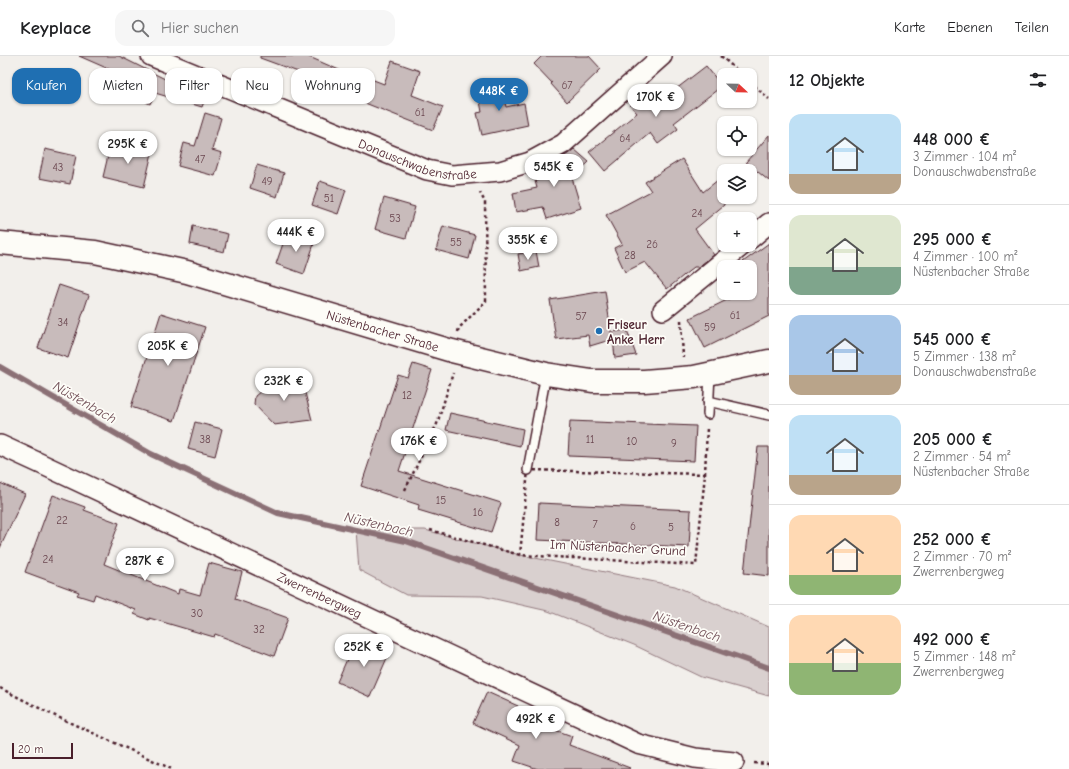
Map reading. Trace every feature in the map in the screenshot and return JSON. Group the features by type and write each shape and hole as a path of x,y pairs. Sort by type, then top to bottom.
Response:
{"main road":[{"name":"Nüstenbacher Straße","path":"0,243 95,252 187,272 460,353 546,374 592,381 644,381 684,378 710,374 769,361"}],"street":[{"name":"Donauschwabenstraße","path":"151,56 428,170 452,175 500,171 530,162 563,144 662,56"},
{"path":"757,233 769,223"},
{"path":"663,310 735,252"},
{"name":"Zwerrenbergweg","path":"0,445 638,744 695,758 734,762"}],"lane":[{"path":"528,470 546,374"},
{"path":"708,414 710,374"},
{"path":"708,401 769,415"}],"path":[{"path":"721,56 734,68"},
{"path":"757,88 769,99"},
{"path":"459,328 486,301 485,202 480,192"},
{"path":"680,297 684,378"},
{"path":"405,490 437,424 460,353"},
{"name":"Im Nüstenbacher Grund","path":"430,530 520,555 696,565 705,474 708,414"},
{"path":"520,555 528,470 705,474"},
{"path":"0,688 49,713 172,769"}],"shaded area":[{"path":"356,530 425,530 520,555 675,586 769,627 769,696 701,677 634,645 548,611 482,596 406,595 359,570"}],"building":[{"path":"79,56 119,56 143,68 106,68"},
{"path":"260,56 307,56 335,68 291,68 291,69 260,58"},
{"path":"542,56 589,56 601,69 567,102 534,64"},
{"path":"392,61 420,71 412,95 443,107 433,130 367,104 375,104 375,81 384,84"},
{"path":"706,66 717,80 717,90 674,123 678,129 658,144 650,133 605,171 589,152 637,113 630,105 644,94 654,106"},
{"path":"157,75 165,79 165,96 157,94"},
{"path":"501,86 506,107 524,103 528,125 482,135 477,113 482,112 478,91"},
{"path":"192,104 203,104 202,107"},
{"path":"205,113 221,118 212,150 222,153 215,176 178,166 184,143 195,146"},
{"path":"769,135 769,181 757,171 757,164 748,164 746,162 751,156 757,156 757,149"},
{"path":"111,143 152,153 144,187 103,177"},
{"path":"45,149 76,156 70,184 39,178"},
{"path":"574,149 589,162 572,178 581,208 547,219 543,207 516,212 513,193 537,188 535,181 553,175 548,165"},
{"path":"682,159 703,192 717,181 717,204 724,204 695,229 714,255 698,267 694,267 667,289 645,262 625,272 614,248 622,244 606,215 651,191 645,182"},
{"path":"257,165 284,173 277,197 250,188"},
{"path":"320,181 346,190 338,214 312,205"},
{"path":"384,198 415,207 406,238 375,229"},
{"path":"193,226 228,234 224,252 190,244"},
{"path":"443,226 475,235 469,259 436,250"},
{"path":"287,232 315,241 304,274 276,264"},
{"path":"769,243 769,316 705,348 690,318 727,300 757,300 757,260 746,260"},
{"path":"536,251 539,267 521,271 518,254"},
{"path":"59,285 89,295 68,358 38,348"},
{"path":"605,291 612,338 612,332 627,330 636,355 615,358 613,339 590,346 588,335 556,339 550,300"},
{"path":"161,313 205,327 174,421 131,407"},
{"path":"413,364 432,370 399,471 501,503 491,532 418,510 419,505 361,486 398,375 408,378"},
{"path":"279,376 303,385 312,420 274,425 254,404 255,396"},
{"path":"450,413 523,429 520,446 446,430"},
{"path":"570,421 696,426 694,461 568,456"},
{"path":"195,422 222,429 215,456 188,449"},
{"path":"758,447 769,447 769,576 744,573"},
{"path":"0,483 25,494 0,548"},
{"path":"53,495 85,507 84,510 119,523 104,564 178,594 179,589 200,595 209,563 242,572 235,599 288,618 274,656 215,634 214,637 149,618 149,620 134,614 136,610 95,594 93,600 77,595 79,592 25,572"},
{"path":"539,503 691,510 689,547 537,540"},
{"path":"362,639 390,651 370,697 337,682 351,650 356,652"},
{"path":"487,692 518,706 513,715 572,736 569,745 630,768 538,769 514,761 520,745 473,723"}],"waterway":[{"name":"Nüstenbach","path":"0,367 151,454 278,513 406,541 769,668"}],"place":[{"name":"Friseur Anke Herr","path":"599,331"}]}
